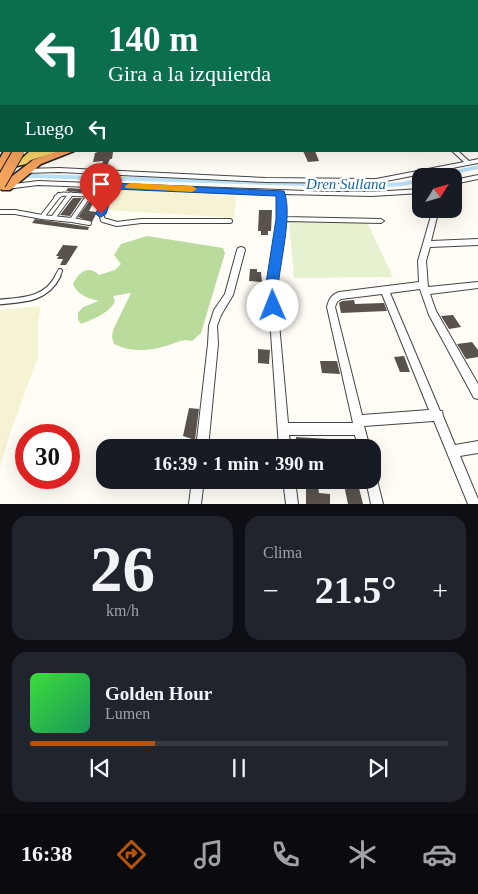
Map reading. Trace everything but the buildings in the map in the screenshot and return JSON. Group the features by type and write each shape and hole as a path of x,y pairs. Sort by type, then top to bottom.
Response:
{"highway":[{"path":"0,167 9,152"},
{"path":"11,179 19,152"},
{"path":"11,179 46,158 66,152"}],"main road":[{"path":"0,167 11,179 33,154 50,152"}],"street":[{"path":"457,152 468,164"},
{"path":"11,179 59,170 266,180 376,181 478,162"},
{"path":"462,180 478,177"},
{"path":"11,179 38,183 280,193 372,194 412,191"},
{"path":"280,193 282,219 272,290 284,439"},
{"path":"433,218 422,261 424,288 432,312 478,394"},
{"path":"282,219 381,221"},
{"path":"426,244 478,242"},
{"path":"203,439 213,344 213,326 217,313 229,295 241,250"},
{"path":"362,439 331,304 334,298 385,291 478,285"},
{"path":"385,291 474,504"},
{"path":"283,429 359,425 438,415"},
{"path":"452,451 478,447"},
{"path":"195,504 197,489"},
{"path":"290,489 292,504"},
{"path":"374,489 377,504"}],"lane":[{"path":"110,186 101,214 103,220 107,223 230,221"},
{"path":"53,218 70,194"},
{"path":"42,217 57,196 70,194 86,195 87,198 72,220"},
{"path":"0,212 16,212 89,223"},
{"path":"0,302 27,300 43,295 55,284 60,271"}],"shaded area":[{"path":"115,189 236,196 234,218 105,210"},
{"path":"41,306 38,322 38,357 10,433 0,468 0,310"}],"green space":[{"path":"289,221 367,222 393,277 294,278"},
{"path":"147,236 223,248 225,253 201,333 192,341 180,341 155,349 135,350 114,344 112,337 113,330 131,293 113,296 115,301 110,309 96,318 81,324 78,320 78,313 83,307 99,301 83,296 73,284 81,273 87,270 91,270 99,275 115,270 121,264 114,255 121,244"}],"waterway":[{"name":"Dren Sullana","path":"462,171 478,167"},
{"name":"Dren Sullana","path":"1,175 370,186 412,182"}],"slow traffic":[{"path":"130,186 192,189"}],"route":[{"path":"101,214 110,186 280,193 282,219 274,269 273,306"}]}
